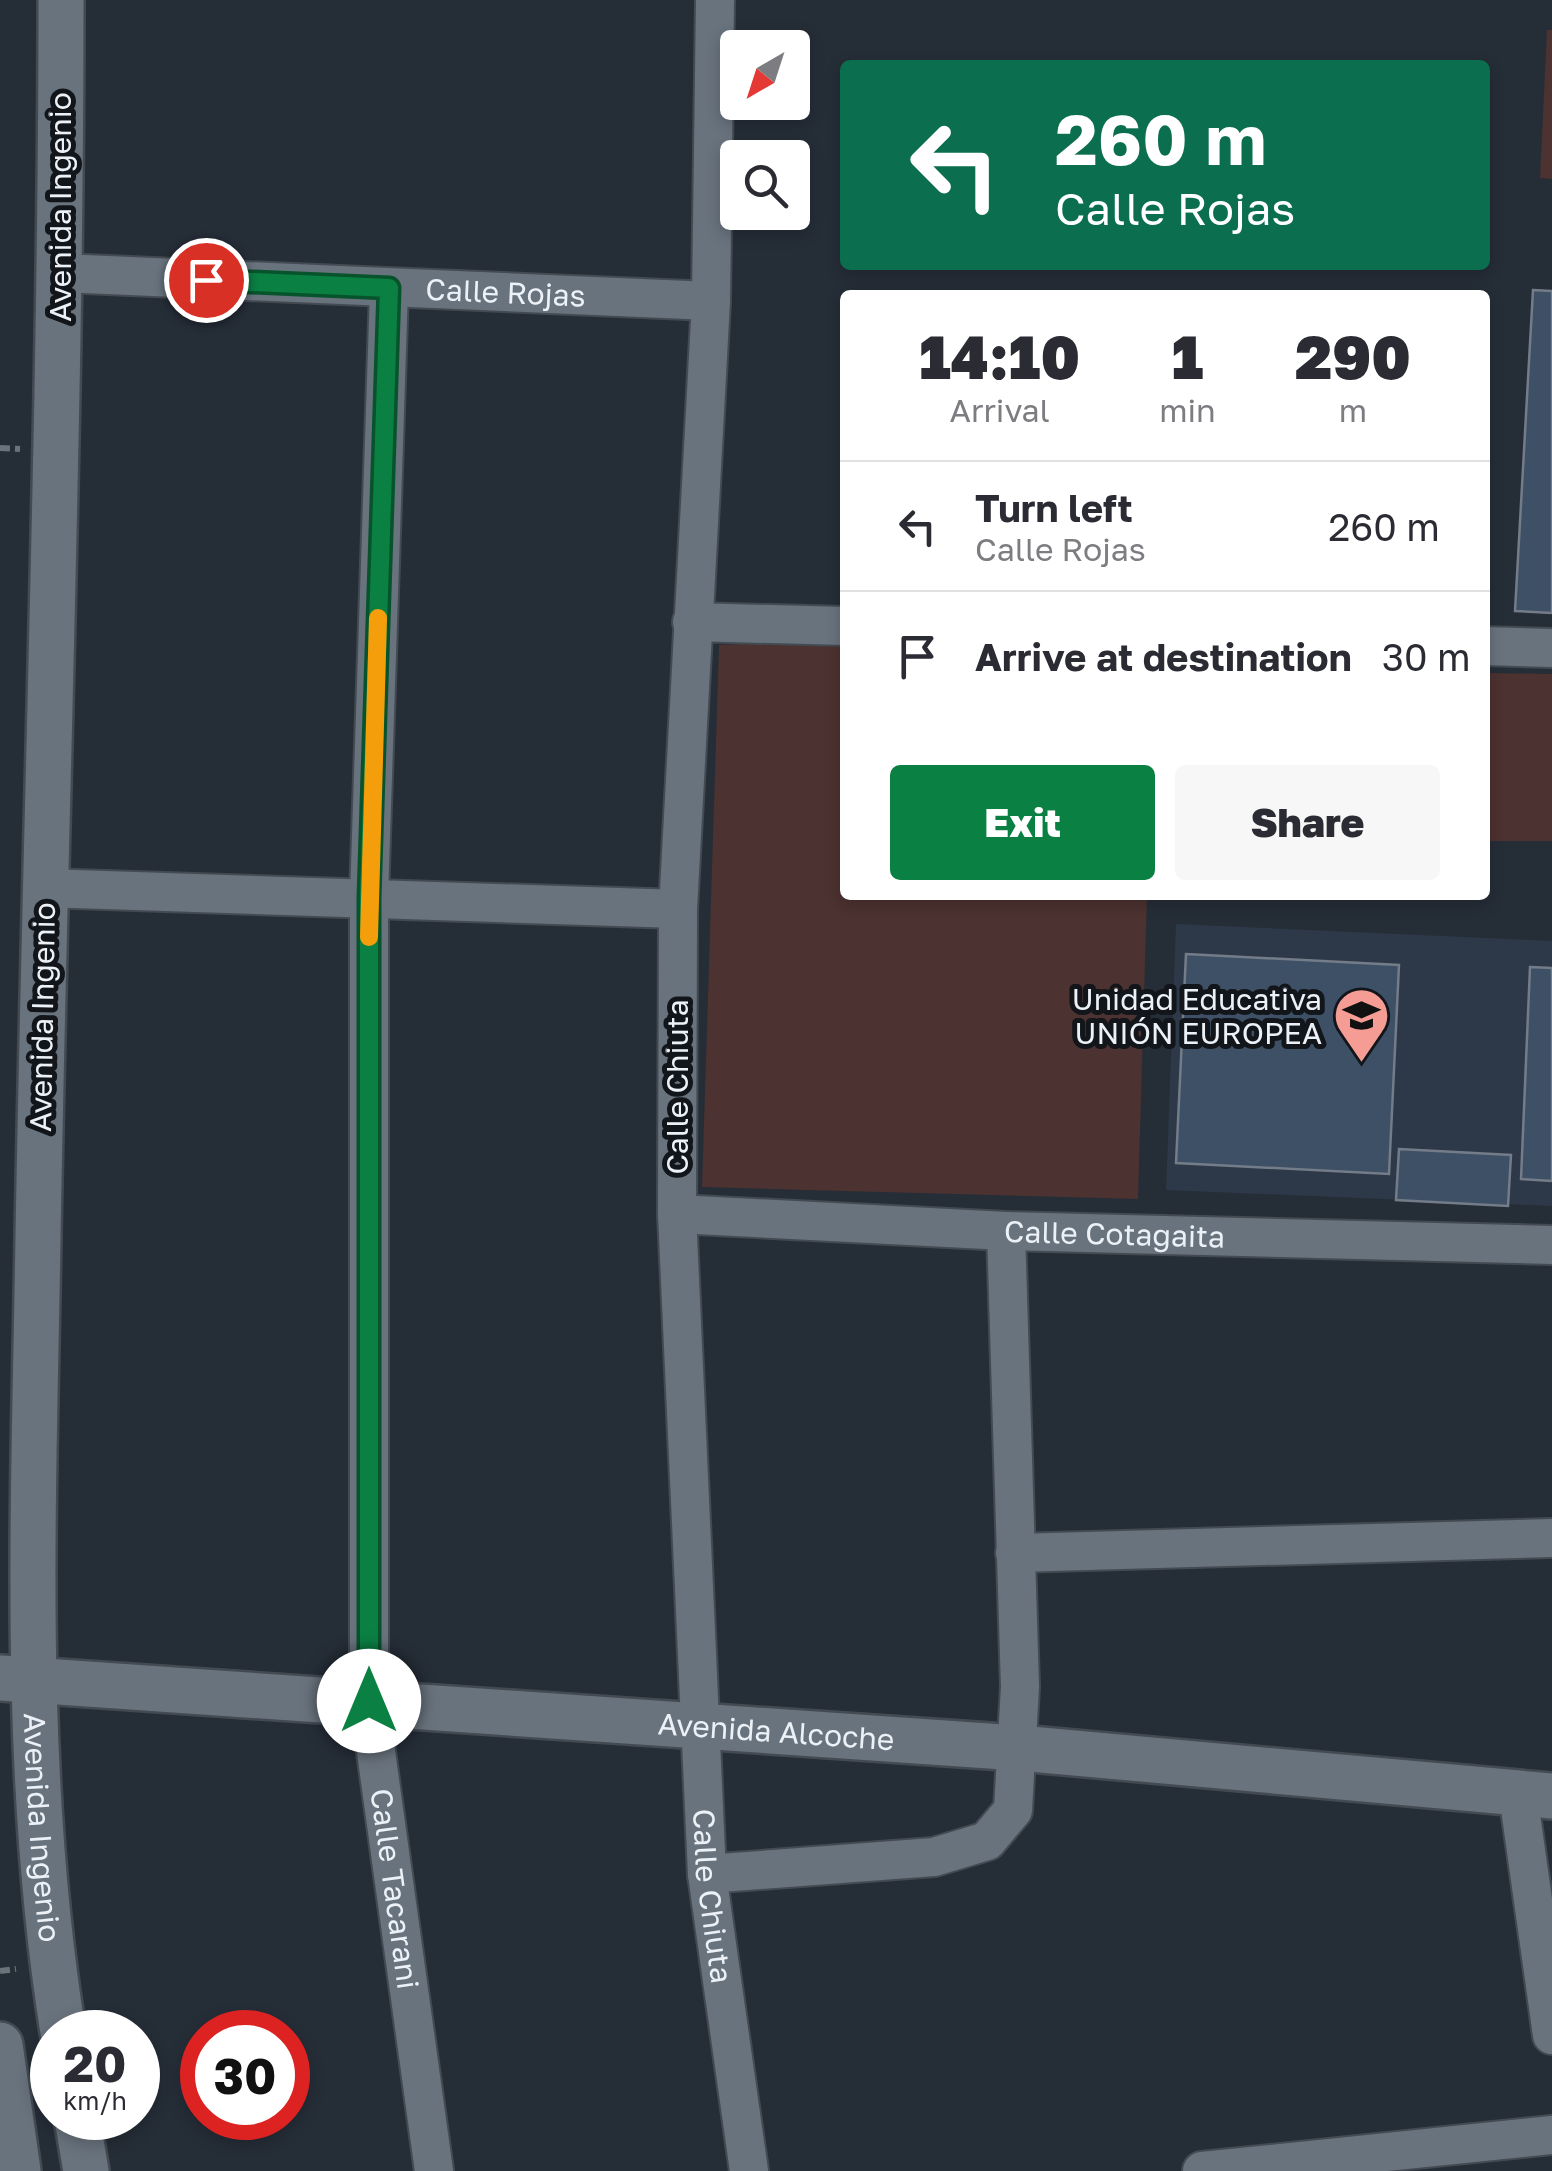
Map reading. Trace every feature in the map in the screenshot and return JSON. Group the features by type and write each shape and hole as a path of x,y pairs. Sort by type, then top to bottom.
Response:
{"street":[{"name":"Avenida Ingenio","path":"59,2010 16,1679 61,273 61,0"},
{"name":"Calle Chiuta","path":"715,0 711,301 678,908 677,1214 708,1874 748,2171"},
{"name":"Calle Rojas","path":"61,273 711,301"},
{"name":"Calle Tacarani","path":"389,288 369,897 369,1701 434,2171"},
{"path":"692,622 840,626"},
{"path":"1490,646 1552,648"},
{"path":"44,888 678,908"},
{"name":"Calle Cotagaita","path":"677,1214 1006,1231 1552,1245"},
{"path":"708,1874 934,1858 987,1841 1013,1810 1019,1748 1006,1231"},
{"path":"1015,1553 1552,1538"},
{"name":"Avenida Alcoche","path":"16,1679 1019,1748 1535,1795"},
{"path":"1535,1795 1552,2035"},
{"path":"0,2045 18,2171"},
{"path":"1202,2171 1552,2135"},
{"path":"81,2140 86,2171"}],"shaded area":[{"path":"1547,30 1552,30 1552,179 1540,178"},
{"path":"840,644 840,900 1147,900 1138,1199 702,1187 719,645"},
{"path":"1490,673 1552,674 1552,841 1490,841"},
{"name":"Unidad Educativa UNIÓN EUROPEA","path":"1176,924 1552,941 1552,1206 1166,1190"}],"building":[{"path":"1533,290 1552,291 1552,613 1515,611"},
{"path":"1186,954 1399,965 1389,1174 1176,1163"},
{"path":"1530,967 1552,968 1552,1181 1521,1179"},
{"path":"1399,1149 1511,1155 1508,1206 1396,1200"}],"slow traffic":[{"path":"369,937 378,618"}],"place":[{"name":"Unidad Educativa UNIÓN EUROPEA","path":"1361,1065"}],"route":[{"path":"206,280 389,288 369,897 369,1701"}]}
